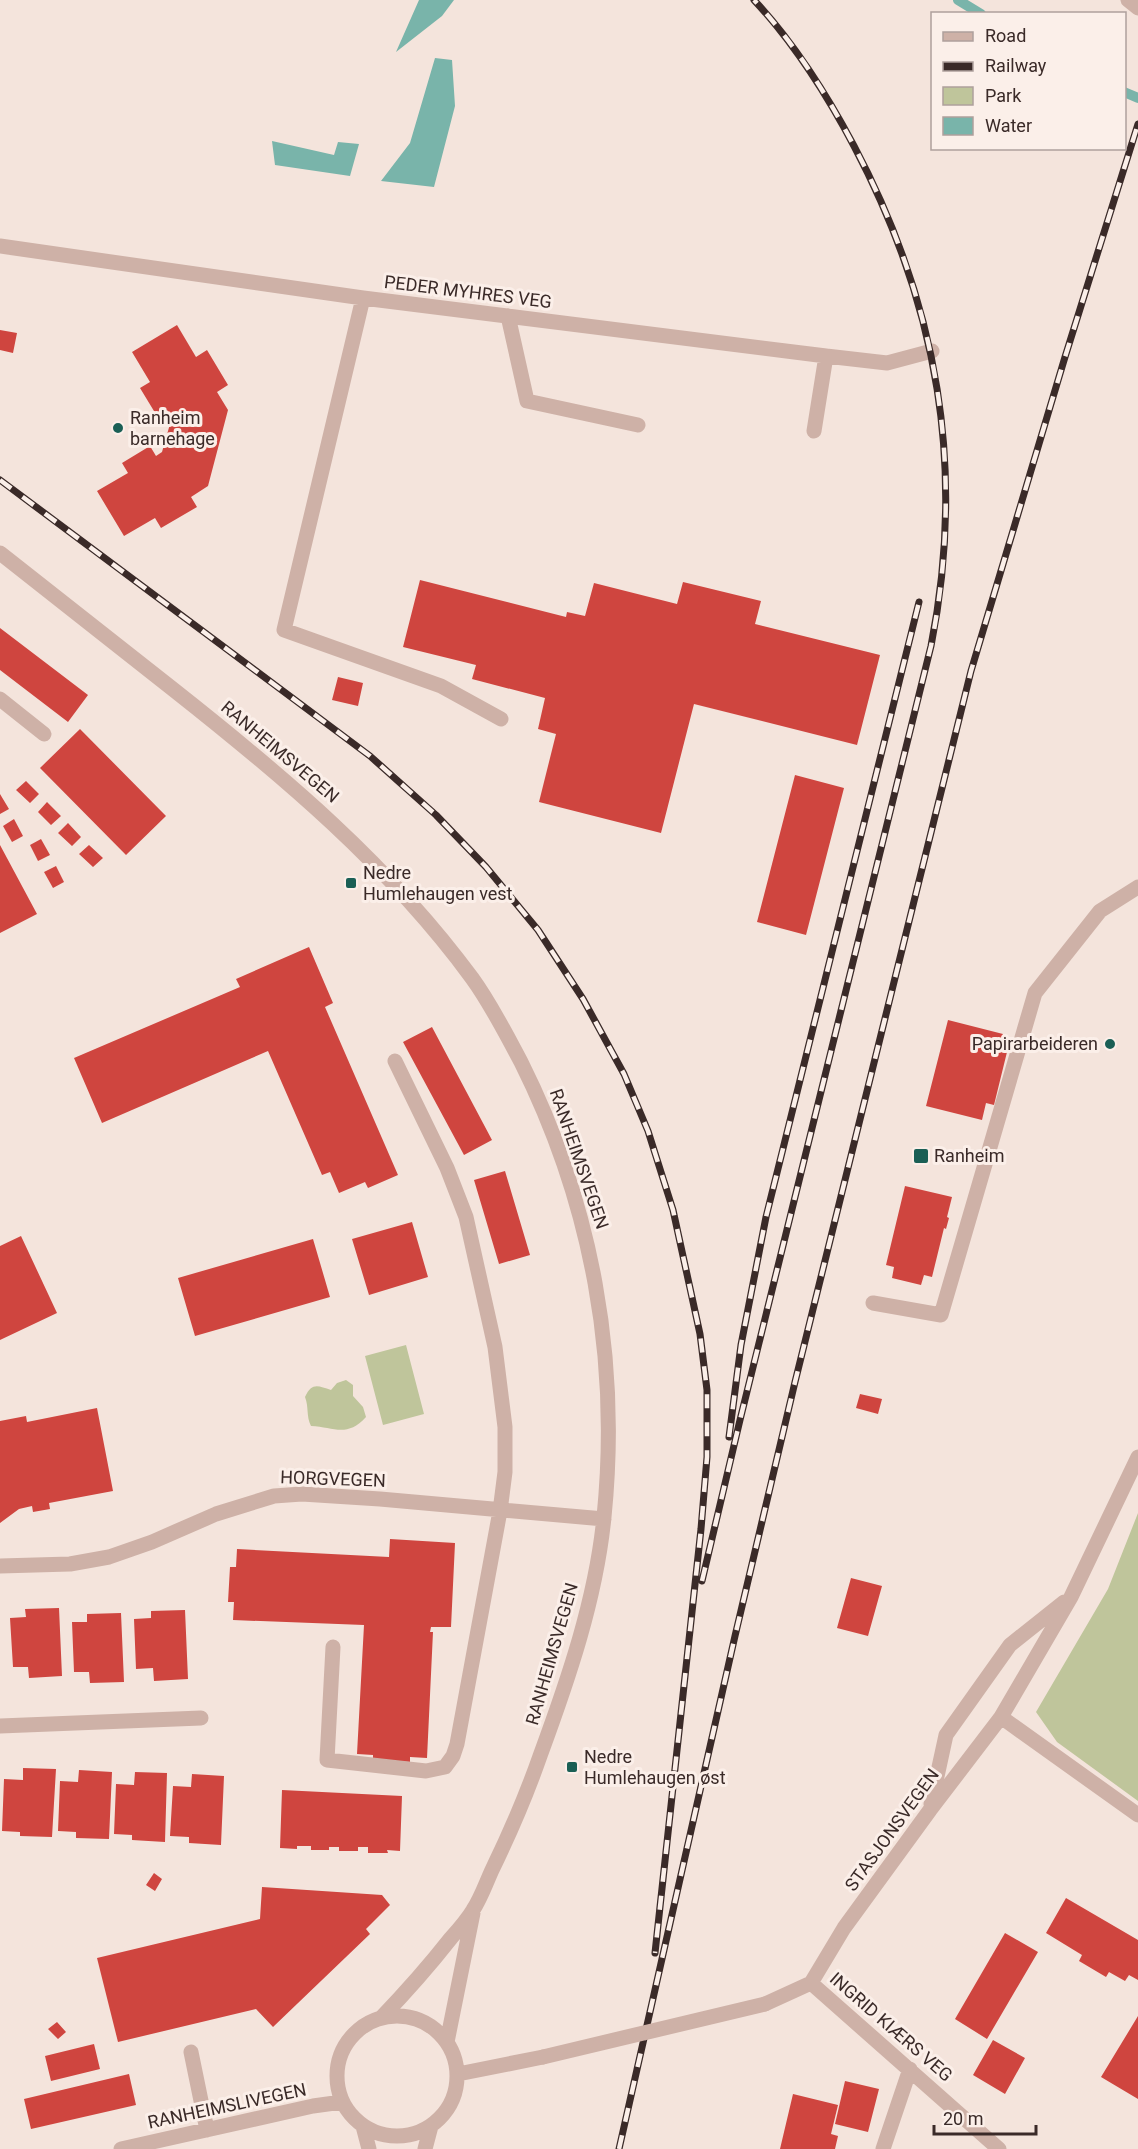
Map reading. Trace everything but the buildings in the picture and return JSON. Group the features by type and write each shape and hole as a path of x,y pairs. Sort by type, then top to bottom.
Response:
{"street":[{"path":"1128,0 1138,8"},
{"name":"PEDER MYHRES VEG","path":"0,246 363,298 886,363 932,351"},
{"path":"363,298 284,630 441,686 501,719"},
{"path":"508,316 527,401 639,425"},
{"path":"814,431 826,356"},
{"name":"RANHEIMSVEGEN","path":"0,553 259,758 325,815 384,872 437,932 475,982 505,1032 542,1105 568,1176 591,1257 604,1336 609,1412 604,1519 589,1605 560,1704 523,1805 473,1910 426,1971 381,2018"},
{"path":"0,699 44,734"},
{"path":"873,1303 941,1315 1035,993 1100,911 1138,887"},
{"path":"333,1647 327,1760 426,1771 445,1767 453,1756 457,1744 500,1511 506,1472 505,1426 495,1347 465,1217 447,1168 395,1060"},
{"name":"STASJONSVEGEN","path":"811,1983 844,1928 1001,1717 1071,1597 1138,1457"},
{"name":"HORGVEGEN","path":"0,1566 70,1564 109,1557 152,1542 216,1514 274,1496 302,1494 604,1519"},
{"path":"930,1810 946,1735 1010,1645 1071,1597"},
{"path":"1001,1717 1138,1815"},
{"path":"0,1726 201,1718"},
{"name":"RANHEIMSVEGEN","path":"447,2042 473,1910"},
{"path":"458,2074 543,2057 765,2004 811,1983"},
{"name":"INGRID KIÆRS VEG","path":"811,1983 999,2149"},
{"path":"402,2016 422,2021 436,2029 447,2042 455,2057 458,2074 455,2094 446,2112 431,2126 414,2134 394,2136 378,2133 363,2126 351,2116 342,2102 337,2081 339,2061 347,2041 362,2026 381,2018 402,2016"},
{"path":"191,2052 207,2130"},
{"path":"883,2149 910,2070"},
{"name":"RANHEIMSLIVEGEN","path":"121,2149 342,2102"},
{"path":"363,2126 369,2149"},
{"path":"425,2149 431,2126"}],"green space":[{"path":"406,1345 424,1414 383,1425 365,1356"},
{"path":"346,1380 353,1385 353,1396 363,1407 366,1417 353,1427 340,1430 311,1426 305,1397 310,1389 316,1386 331,1390 337,1383"},
{"path":"1138,1513 1138,1801 1057,1742 1036,1712 1108,1589"}],"water":[{"path":"419,0 454,0 442,16 396,52"},
{"path":"435,58 452,60 455,106 434,187 381,181 410,143"},
{"path":"272,141 334,155 338,142 359,144 350,176 275,165"}],"waterway":[{"path":"958,0 978,12"},
{"path":"1126,93 1138,98"}],"railway":[{"path":"702,1581 931,646 941,580 946,516 944,452 937,389 925,327 906,266 883,206 832,107 796,52 754,0"},
{"path":"619,2149 795,1382 971,671 1138,124"},
{"path":"0,480 370,756 436,815 486,867 538,930 583,999 624,1074 648,1131 673,1210 700,1334 707,1390 707,1457 701,1529 655,1953"},
{"path":"729,1437 741,1345 766,1217 919,602"}],"place":[{"name":"Ranheim barnehage","path":"118,428"},
{"name":"Nedre Humlehaugen vest","path":"351,883"},
{"name":"Papirarbeideren","path":"1110,1044"},
{"name":"Ranheim","path":"921,1156"},
{"name":"Nedre Humlehaugen øst","path":"572,1767"}]}
